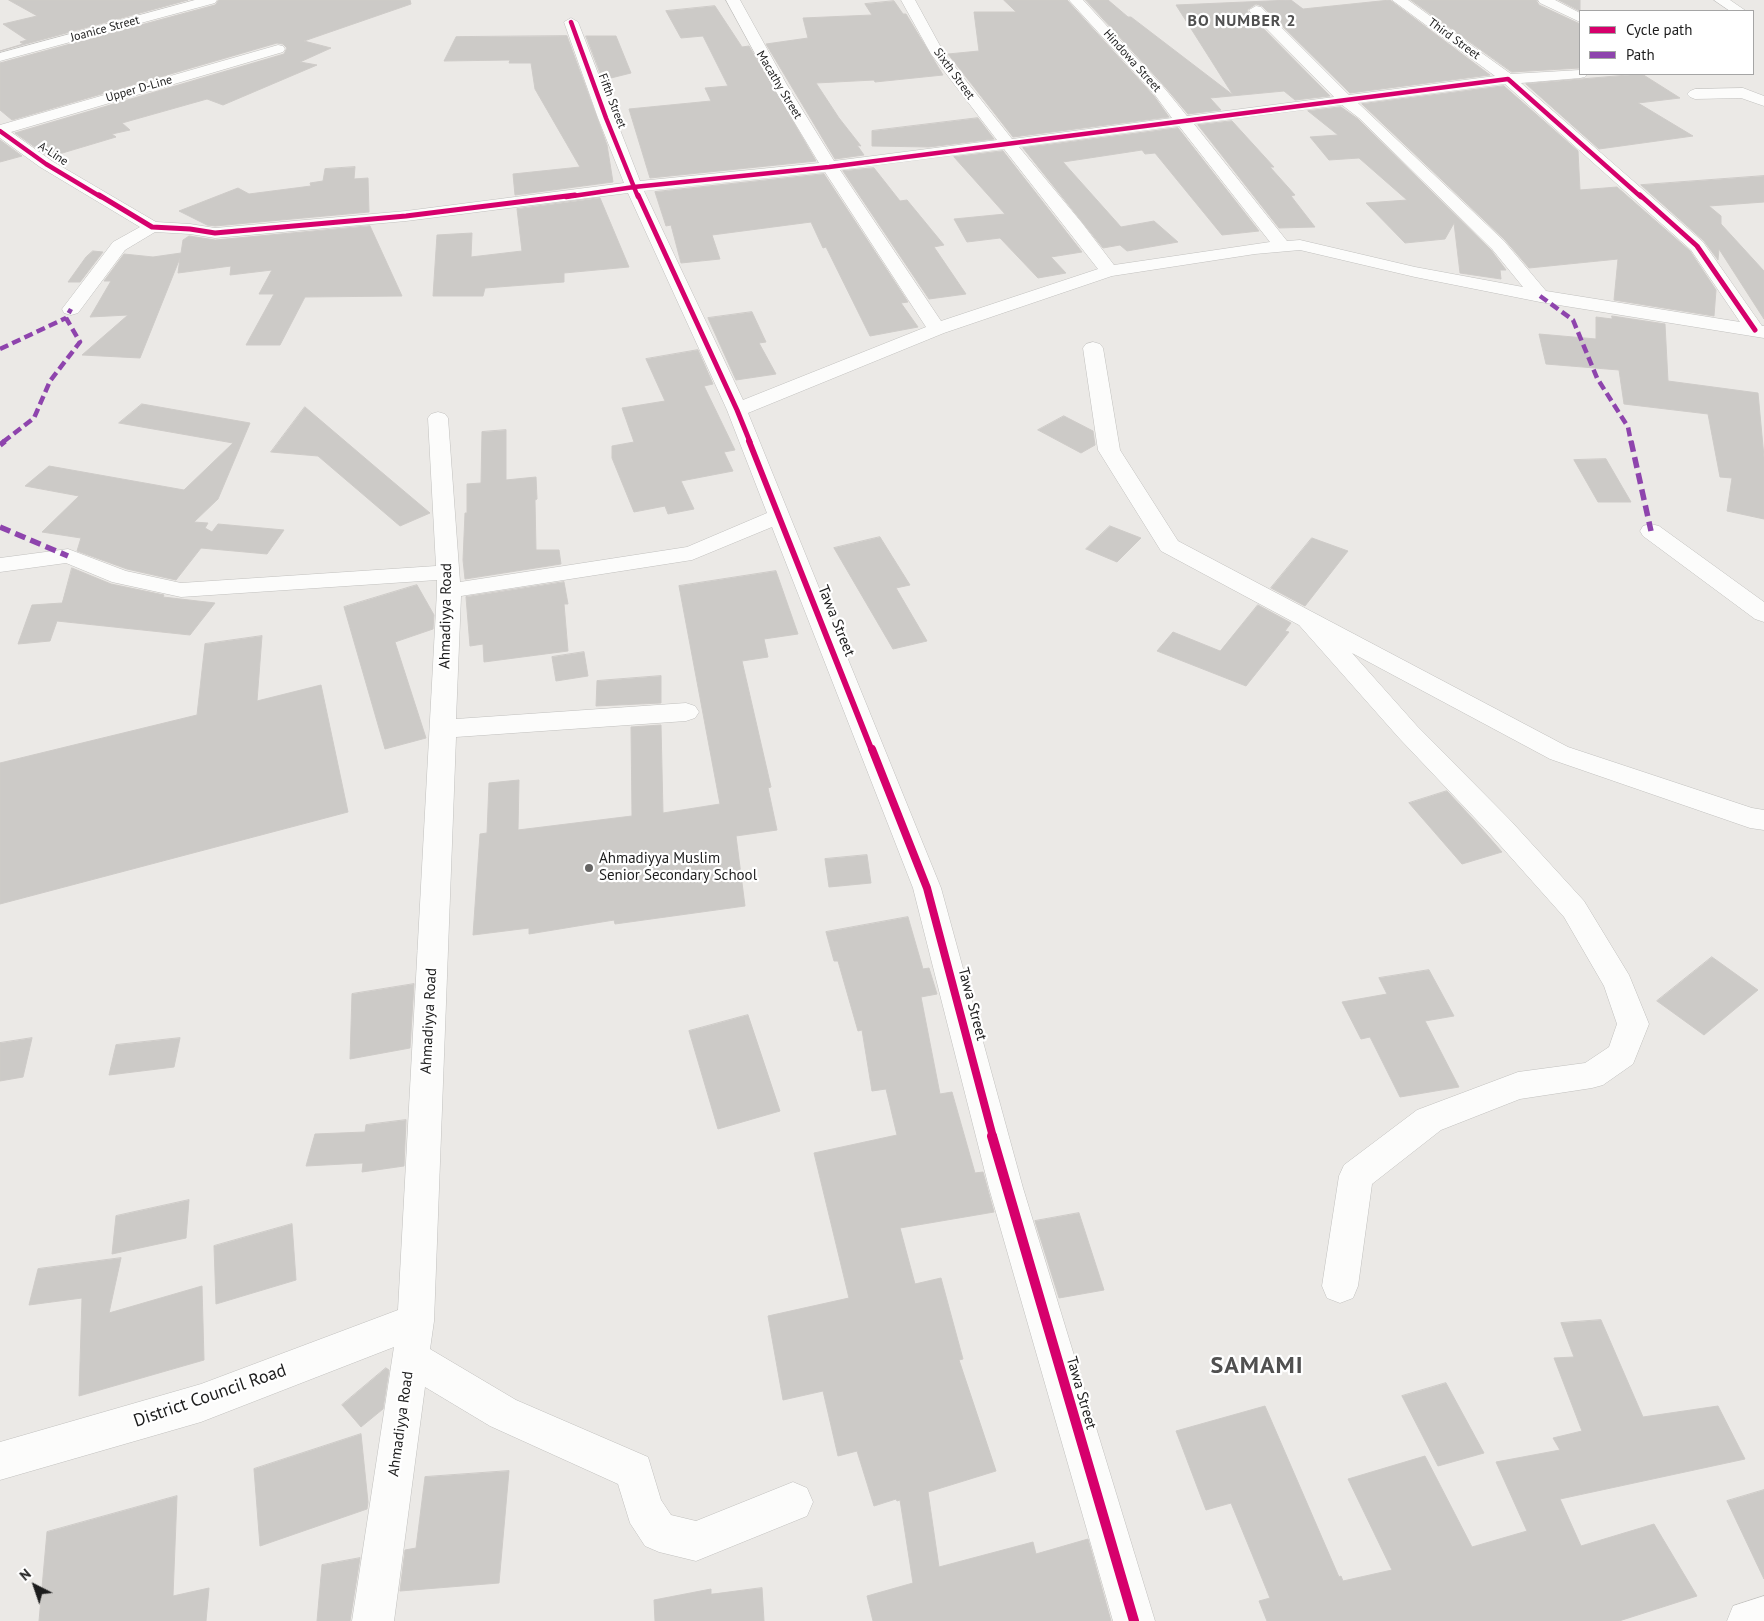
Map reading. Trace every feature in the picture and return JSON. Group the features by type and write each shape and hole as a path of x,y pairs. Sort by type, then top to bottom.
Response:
{"street":[{"name":"Joanice Street","path":"0,57 210,0"},
{"name":"Macathy Street","path":"732,0 759,53 829,167 937,329"},
{"name":"Sixth Street","path":"908,0 938,54 1007,143 1076,227 1108,271"},
{"name":"Hindowa Street","path":"1076,0 1148,78 1283,247"},
{"name":"Third Street","path":"1400,0 1508,79 1697,246 1760,331"},
{"path":"1545,0 1579,17"},
{"path":"1722,0 1737,10"},
{"path":"1256,10 1346,101 1364,115 1498,245 1540,296"},
{"name":"Fifth Street","path":"571,22 606,118 634,187 737,410"},
{"name":"Upper D-Line","path":"0,130 278,48"},
{"path":"71,309 119,246 152,227 190,229 215,233 416,215 634,187 829,167 1508,79 1579,74"},
{"path":"1695,94 1743,93 1764,101"},
{"name":"A-Line","path":"0,130 46,164 152,227"},
{"path":"737,410 937,329 1108,271 1255,249 1300,245 1416,272 1540,296 1760,331"},
{"path":"1093,348 1109,450 1169,546 1559,753 1750,818 1764,820"},
{"name":"Tawa Street","path":"737,410 927,888 1006,1188 1134,1621"},
{"name":"Ahmadiyya Road","path":"373,1621 416,1321 448,581 438,418"},
{"path":"0,565 68,556 120,576 181,590 448,581 692,553 780,516"},
{"path":"1651,531 1764,614"},
{"path":"1308,620 1408,732 1501,828 1574,909 1618,984 1633,1024 1622,1055 1592,1075 1518,1086 1428,1120 1356,1176 1340,1286"},
{"path":"442,729 686,712"},
{"name":"District Council Road","path":"0,1460 201,1403 416,1321"},
{"path":"411,1358 504,1413 634,1471 644,1509 659,1532 696,1542 793,1502"},
{"path":"1748,1621 1764,1617"}],"building":[{"path":"9,0 188,0 0,51 23,44 20,42 27,40 3,24 37,16"},
{"path":"219,0 410,0 411,4 304,41 331,48 300,62 317,65 223,105 207,99 122,123 130,130 112,134 116,137 49,157 15,133 284,54 287,48 283,44 277,43 12,120 0,110 0,63 215,5"},
{"path":"1004,0 1067,0 1154,96 1169,117 1013,137 948,54 979,51 974,12 1016,12"},
{"path":"1086,0 1108,0 1233,95 1176,5 1291,0 1303,9 1390,0 1490,75 1350,93 1262,6 1256,4 1247,10 1249,14 1330,96 1295,100 1284,91 1210,98 1221,110 1188,114"},
{"path":"1411,0 1536,0 1539,5 1579,24 1579,68 1512,72"},
{"path":"1559,0 1580,0 1579,10"},
{"path":"894,1 903,14 906,14 943,75 875,82 874,80 816,83 839,118 861,146 857,145 864,155 835,159 766,44 808,38 803,18 872,15 865,4"},
{"path":"715,6 742,47 749,46 816,161 650,178 629,109 711,101 705,88 728,86 703,36 681,38 666,11"},
{"path":"567,36 607,145 613,182 515,195 513,174 580,167 535,89 531,63 509,63 510,60 444,61 456,37"},
{"path":"586,36 616,36 631,73 603,80"},
{"path":"1644,75 1680,98 1638,103 1693,136 1599,149 1526,84"},
{"path":"1504,86 1578,151 1580,190 1617,187 1690,251 1716,290 1714,316 1614,300 1618,259 1529,268 1505,240 1362,104"},
{"path":"1341,107 1358,119 1491,250 1506,270 1500,270 1501,279 1460,273 1454,223 1445,239 1405,243 1366,203 1407,200 1359,158 1329,160 1310,137 1338,135 1308,111"},
{"path":"978,118 994,139 929,147 872,146 872,131"},
{"path":"1232,121 1274,167 1270,167 1295,195 1291,196 1315,227 1279,228 1198,125"},
{"path":"1178,128 1259,231 1222,235 1155,153 1145,154 1142,150 1063,162 1121,227 1154,221 1178,242 1127,251 1120,245 1103,248 1023,148"},
{"path":"0,140 22,156 0,162"},
{"path":"1003,151 1082,252 1051,257 1066,273 1038,278 1000,238 967,242 954,219 1005,214 954,157"},
{"path":"355,167 354,179 368,178 369,212 215,226 207,225 179,211 238,188 249,194 311,186 310,183 323,181 325,169"},
{"path":"874,168 900,201 907,200 944,245 934,247 966,294 929,299 843,171"},
{"path":"824,174 908,302 901,303 918,327 870,336 826,247 823,248 811,222 712,235 720,259 681,263 671,225 666,226 655,192"},
{"path":"1764,176 1764,202 1709,206 1721,216 1721,224 1764,271 1764,319 1719,249 1718,260 1704,241 1641,185"},
{"path":"600,198 629,267 564,273 564,282 485,288 483,296 433,296 437,235 472,233 471,257 522,251 517,209"},
{"path":"370,226 402,296 305,297 280,345 246,345 274,294 259,294 272,270 230,275 231,266 178,273 180,258 140,358 82,355 128,315 90,317 111,281 104,281 124,254 153,257 181,253 183,240 189,236 215,240"},
{"path":"93,251 103,252 80,282 68,282 86,257"},
{"path":"752,312 766,342 759,343 776,374 736,380 708,318"},
{"path":"1612,316 1665,324 1668,381 1758,393 1764,457 1764,519 1727,511 1732,478 1720,477 1708,414 1624,404 1619,370 1546,364 1539,334 1596,339 1596,317 1612,319"},
{"path":"698,350 713,384 704,386 735,450 724,452 733,471 681,481 694,509 668,514 665,506 634,512 612,458 612,446 634,442 622,408 665,401 646,359"},
{"path":"142,404 250,423 218,499 194,522 208,523 205,528 212,532 218,524 284,530 267,554 201,548 176,580 127,569 77,551 81,538 42,532 79,496 25,486 49,466 184,490 233,443 119,423"},
{"path":"305,407 430,513 400,526 318,456 271,452"},
{"path":"1064,416 1093,431 1095,445 1081,453 1038,430"},
{"path":"506,430 506,480 536,477 536,550 559,550 561,564 465,579 463,560 465,513 467,513 467,484 481,483 482,432"},
{"path":"1606,459 1631,502 1598,502 1574,460"},
{"path":"1110,526 1141,538 1117,562 1086,549"},
{"path":"880,537 910,585 896,588 927,641 893,649 834,548"},
{"path":"1312,538 1348,551 1305,606 1271,588"},
{"path":"72,568 111,584 164,595 163,597 215,603 190,635 57,621 50,641 18,644 32,605 62,603"},
{"path":"776,571 798,634 764,639 768,657 742,661 771,787 768,788 777,830 736,836 745,906 615,924 614,920 529,934 529,928 473,935 480,834 487,833 489,783 519,780 518,830 632,816 631,727 661,725 663,813 720,804 679,586"},
{"path":"564,582 568,604 564,604 568,651 484,662 483,644 470,646 466,597"},
{"path":"417,585 434,615 433,629 395,642 426,738 385,749 344,607"},
{"path":"1258,605 1291,623 1285,631 1289,632 1246,686 1157,651 1173,632 1220,651"},
{"path":"262,636 257,701 321,685 348,812 0,904 0,763 197,715 205,644"},
{"path":"584,652 588,676 556,681 552,657"},
{"path":"661,676 661,703 596,706 597,681"},
{"path":"1447,791 1502,852 1462,864 1409,803"},
{"path":"867,855 871,883 829,887 825,859"},
{"path":"908,917 923,969 929,968 937,994 921,997 940,1094 952,1092 975,1173 983,1172 994,1212 900,1228 915,1284 941,1278 963,1359 959,1360 996,1471 928,1492 939,1567 1033,1542 1036,1554 1088,1539 1111,1621 873,1621 867,1596 913,1583 900,1500 897,1501 896,1499 874,1506 857,1451 838,1456 823,1391 783,1400 768,1316 849,1298 814,1153 897,1135 886,1089 872,1091 862,1030 858,1031 838,961 834,961 826,932"},
{"path":"1712,957 1758,990 1704,1035 1657,1001"},
{"path":"1429,970 1454,1016 1425,1021 1459,1087 1400,1097 1370,1037 1361,1039 1342,1002 1387,994 1379,978"},
{"path":"414,984 410,1048 350,1059 352,994"},
{"path":"748,1015 780,1111 718,1129 689,1031"},
{"path":"32,1038 23,1077 0,1081 0,1043"},
{"path":"180,1038 174,1067 109,1075 116,1045"},
{"path":"406,1120 404,1166 362,1172 363,1163 306,1166 315,1134 365,1132 366,1125"},
{"path":"189,1200 186,1238 112,1254 116,1216"},
{"path":"1079,1213 1104,1290 1059,1298 1035,1221"},
{"path":"292,1224 296,1280 216,1304 214,1246"},
{"path":"121,1258 109,1313 202,1286 204,1360 79,1396 82,1298 29,1305 38,1269"},
{"path":"1601,1320 1643,1417 1718,1406 1745,1459 1560,1499 1581,1546 1654,1524 1697,1596 1619,1621 1267,1621 1259,1601 1270,1598 1231,1503 1206,1510 1176,1431 1265,1406 1339,1577 1341,1576 1343,1581 1392,1570 1348,1479 1425,1456 1472,1547 1527,1531 1496,1462 1560,1450 1553,1438 1582,1431 1554,1358 1574,1357 1561,1323"},
{"path":"386,1368 389,1370 383,1409 361,1427 342,1405"},
{"path":"1446,1383 1484,1453 1438,1466 1402,1396"},
{"path":"361,1434 368,1502 367,1509 260,1546 254,1469"},
{"path":"509,1471 499,1583 400,1591 405,1550 416,1548 425,1477"},
{"path":"1764,1490 1764,1579 1727,1501"},
{"path":"177,1496 173,1596 209,1588 206,1621 39,1621 47,1532"},
{"path":"360,1558 350,1621 317,1621 322,1565"},
{"path":"762,1588 764,1621 655,1621 654,1600 711,1589 711,1594"}],"marked path":[{"path":"1540,296 1573,320 1597,378 1628,427 1651,531"},
{"path":"0,445 34,418 50,381 80,342 66,318 71,309"},
{"path":"0,349 66,318"},
{"path":"0,527 68,556"}],"cycle path":[{"path":"571,22 606,118 634,187 737,410 927,888 1006,1188 1134,1621"},
{"path":"0,131 46,164 152,227 190,229 215,233 406,216 634,187 829,167 1508,79 1697,246 1755,330"}],"place":[{"name":"Ahmadiyya Muslim Senior Secondary School","path":"589,868"}],"district":[{"name":"BO NUMBER 2","path":"1242,21"},
{"name":"SAMAMI","path":"1257,1366"}]}
